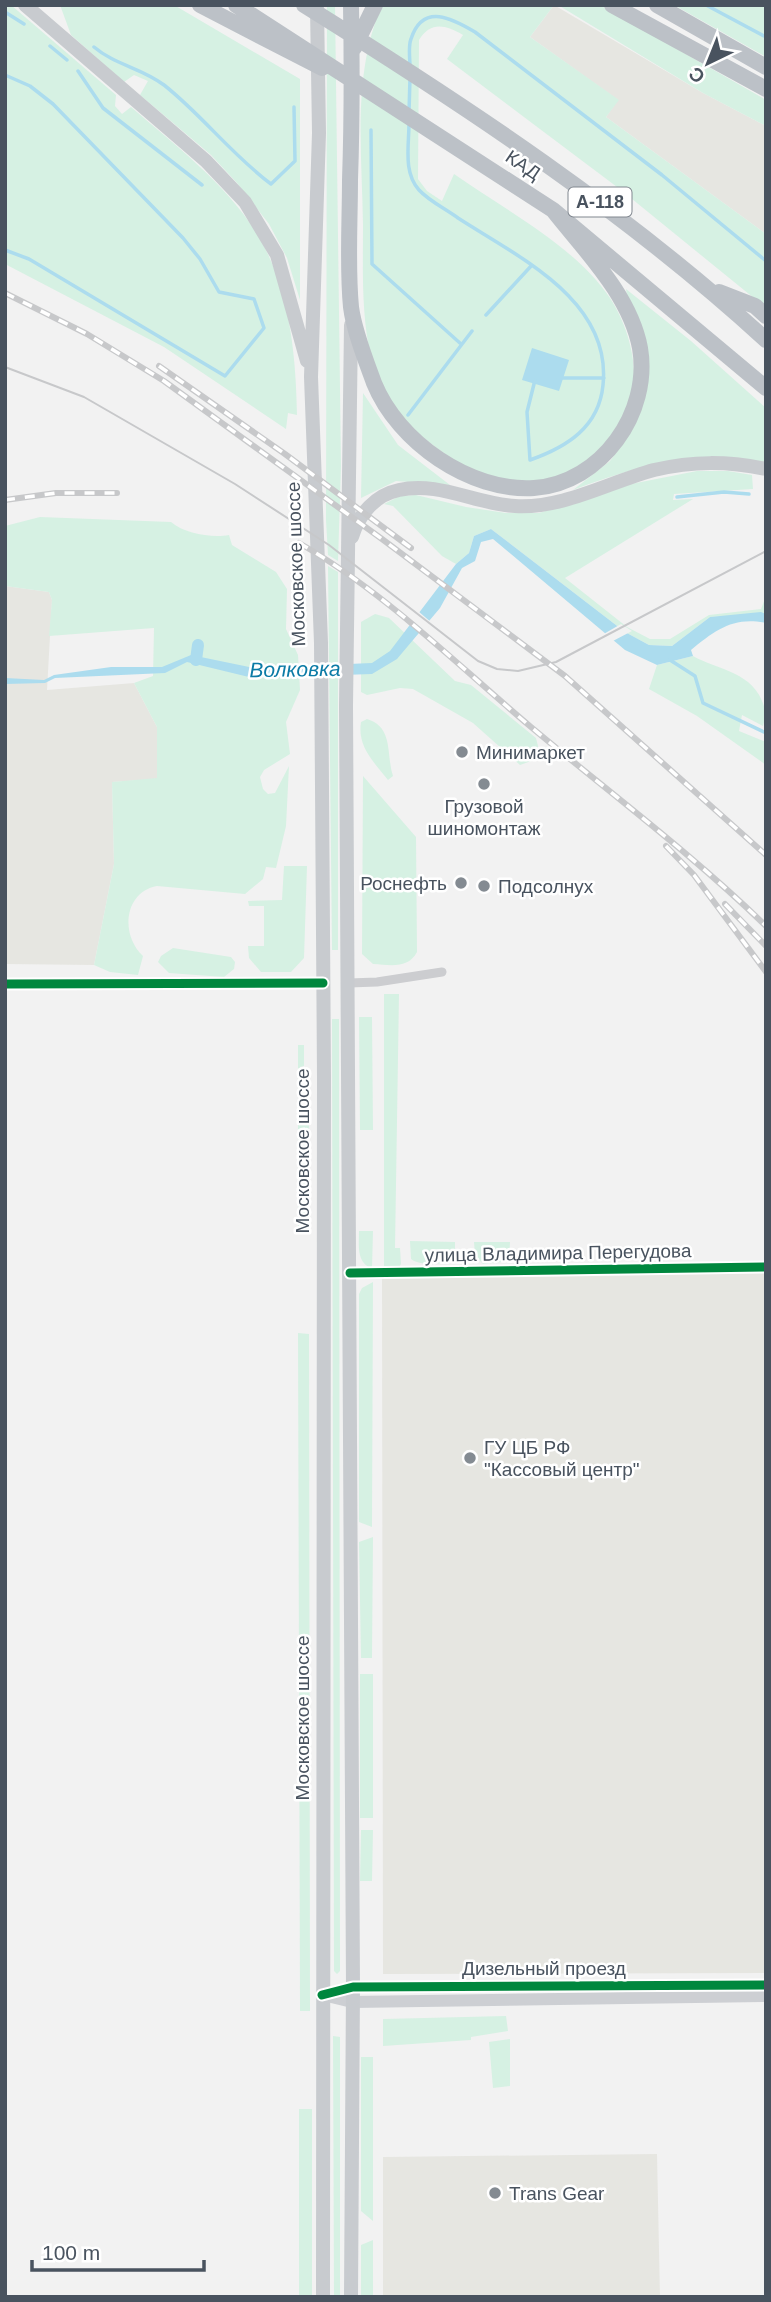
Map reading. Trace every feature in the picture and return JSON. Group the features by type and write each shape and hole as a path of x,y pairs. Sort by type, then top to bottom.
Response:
{"highway":[{"path":"200,5 299,59 367,87"},
{"name":"КАД","path":"236,5 367,87 553,210 766,388"},
{"name":"КАД","path":"304,5 485,121 593,196 710,289 766,340"},
{"path":"351,5 351,310 375,384 388,409 420,444 458,470 499,484 534,488 567,479 595,463 624,432 638,400 642,375 639,347 623,301 553,210"},
{"path":"352,53 375,5"},
{"path":"612,5 766,89"},
{"path":"657,5 766,67"},
{"path":"710,289 755,306 766,316"}],"main road":[{"path":"26,5 206,161 244,202 277,255 311,377"},
{"path":"318,5 384,55"},
{"name":"Московское шоссе","path":"318,5 319,133 311,377 321,642 323,2297"},
{"path":"351,310 346,687 350,1273 351,2297"},
{"path":"349,548 362,515 372,503 385,495 408,488 425,487 483,501 531,506 558,501 654,470 695,462 732,463 766,469"},
{"path":"323,983 349,983"}],"street":[{"path":"349,983 377,982 442,972"},
{"path":"5,984 323,983"},
{"name":"улица Владимира Перегудова","path":"350,1273 766,1267"},
{"name":"Дизельный проезд","path":"322,1995 352,1987 766,1984"},
{"name":"Дизельный проезд","path":"322,1995 352,2003 766,1996"}],"shaded area":[{"path":"554,5 703,93 766,126 766,234 606,117 618,100 530,37"},
{"path":"5,586 49,592 52,600 47,690 134,683 157,727 157,779 112,782 114,864 94,965 5,964"},
{"path":"766,1273 766,1973 383,1974 382,1276"},
{"path":"657,2154 660,2297 383,2297 383,2157"}],"green space":[{"path":"5,5 11,5 116,95 115,106 122,114 131,107 200,167 232,200 259,237 278,279 293,347 297,415 288,413 286,429 164,347 5,264"},
{"path":"60,5 174,5 300,79 300,300 287,258 269,224 237,183 211,155 140,95 148,81 134,75 124,82 71,35"},
{"path":"327,5 335,5 341,466 338,561 328,555 326,520"},
{"path":"382,5 554,5 530,37 619,100 606,117 766,234 766,308 621,190 447,59 463,35 444,27 433,27 424,34 419,40 418,179 427,191 442,201 454,174 559,245 595,279 610,298 628,337 634,379 622,420 595,454 577,468 558,477 537,482 515,482 480,473 459,463 410,425 386,394 375,370 364,308 361,113 366,58"},
{"path":"558,5 600,5 766,100 766,126 703,93"},
{"path":"674,5 766,5 766,57"},
{"path":"626,289 691,341 766,408 766,463 716,457 668,461 573,490 610,461 625,441 642,402"},
{"path":"363,393 398,445 450,485 396,481 361,498"},
{"path":"697,471 728,471 752,475 753,489 674,494 673,500 693,499 565,578 627,627 650,639 670,639 709,615 761,609 766,596 766,614 710,617 672,646 649,645 625,632 491,529 474,536 469,553 456,564 442,556 393,506 384,504 400,496 416,495 506,513 539,513 631,484"},
{"path":"40,517 171,522 184,530 199,534 229,535 232,545 276,572 287,589 286,629 298,655 300,690 286,722 290,754 264,770 260,777 263,789 268,794 275,793 289,766 286,826 276,868 266,867 263,879 245,894 157,886 146,890 132,905 129,915 131,937 143,956 138,975 110,972 94,965 114,864 112,782 157,778 157,727 134,683 153,676 154,628 49,636 52,600 49,592 5,586 5,526"},
{"path":"328,566 338,572 338,950 332,950"},
{"path":"375,614 389,618 455,681 471,685 536,738 538,746 534,760 520,765 473,723 413,689 400,688 367,695 361,692 361,622"},
{"path":"693,656 738,675 756,690 766,715 763,726 742,715 739,731 766,742 766,765 697,716 649,689 657,665"},
{"path":"367,719 381,728 388,743 393,776 388,780 364,747 360,731 361,722"},
{"path":"363,776 416,837 417,952 404,964 373,964 362,954"},
{"path":"284,866 307,866 304,958 291,972 261,972 249,958 248,946 264,946 264,906 249,906 248,901 282,900"},
{"path":"173,948 231,957 235,962 234,969 224,977 169,973 158,962 161,956"},
{"path":"384,994 399,994 395,1248 400,1248 401,1264 397,1270 384,1270"},
{"path":"359,1017 372,1017 373,1130 360,1130"},
{"path":"332,1019 339,1019 340,1971 337,1974 334,1971"},
{"path":"298,1045 304,1045 304,1066 300,1067 304,1097 298,1097"},
{"path":"298,1106 309,1106 309,1231 298,1231"},
{"path":"359,1231 373,1231 372,1269 361,1258"},
{"path":"410,1241 455,1242 455,1257 439,1263 415,1261 411,1259"},
{"path":"474,1242 510,1242 509,1261 483,1264 475,1255"},
{"path":"373,1282 372,1527 359,1522 359,1294 362,1288"},
{"path":"298,1333 309,1334 310,2011 300,2011"},
{"path":"373,1537 372,1658 361,1658 359,1542"},
{"path":"360,1674 373,1674 373,1818 360,1818"},
{"path":"361,1830 373,1830 372,1881 360,1881"},
{"path":"506,2016 508,2031 471,2037 471,2040 383,2046 383,2019"},
{"path":"333,2036 340,2037 340,2297 334,2297"},
{"path":"510,2039 510,2086 493,2088 489,2042"},
{"path":"361,2057 373,2057 373,2221 361,2211"},
{"path":"299,2109 312,2109 312,2297 299,2297"},
{"path":"373,2240 373,2297 361,2297 361,2245"}],"water":[{"path":"532,348 569,360 559,391 522,380"},
{"name":"Волковка","path":"491,529 625,632 649,645 672,646 710,617 761,612 766,614 766,623 744,621 726,626 691,650 693,656 657,665 625,650 493,539 481,542 475,561 462,568 440,608 397,659 372,674 253,678 187,662 165,673 55,678 45,683 5,684 5,678 44,680 54,675 111,667 162,667 191,655 254,668 372,663 390,651 456,564 469,553 474,536"}],"pier":[{"path":"418,611 432,623 425,631 411,620"},
{"path":"621,624 632,631 611,642 602,635"}],"waterway":[{"path":"706,5 766,37"},
{"path":"5,12 24,24"},
{"path":"410,67 410,42 423,20 439,17 466,27 662,175 766,261"},
{"path":"50,46 67,60"},
{"path":"94,47 164,85 243,161 271,184 295,161 294,107"},
{"path":"78,71 103,108 202,185"},
{"path":"5,75 30,86 53,104 183,238 200,259 219,292 254,299 264,328 225,376 29,259 5,250"},
{"path":"409,112 410,78"},
{"path":"409,123 409,167 419,190 556,284 577,305 593,329 602,355 603,385 595,413 588,424 568,442 530,460 527,412 535,380"},
{"path":"371,130 372,264 461,344"},
{"path":"486,315 532,265"},
{"path":"408,415 472,331"},
{"path":"558,378 604,378"},
{"path":"677,497 724,492 749,494"},
{"path":"196,660 198,645"},
{"path":"670,660 695,676 703,703 766,733"}],"tram line":[{"path":"5,367 84,397 235,484 329,545 478,661 497,669 518,671 556,662 766,551"}],"railway":[{"path":"5,293 87,334 164,381 382,539 565,676 766,855"},
{"path":"159,366 285,454 411,548"},
{"path":"5,500 56,493 117,493"},
{"path":"299,543 361,583 419,629 531,727 680,849 766,926"},
{"path":"666,846 694,875 766,972"},
{"path":"725,904 766,946"}],"cycle path":[{"path":"5,984 323,983"},
{"path":"350,1273 766,1267"},
{"path":"322,1995 353,1987 766,1985"}],"place":[{"name":"Минимаркет","path":"462,752"},
{"name":"Грузовой шиномонтаж","path":"484,784"},
{"name":"Роснефть","path":"461,883"},
{"name":"Подсолнух","path":"484,886"},
{"name":"ГУ ЦБ РФ \"Кассовый центр\"","path":"470,1458"},
{"name":"Trans Gear","path":"495,2193"}]}
